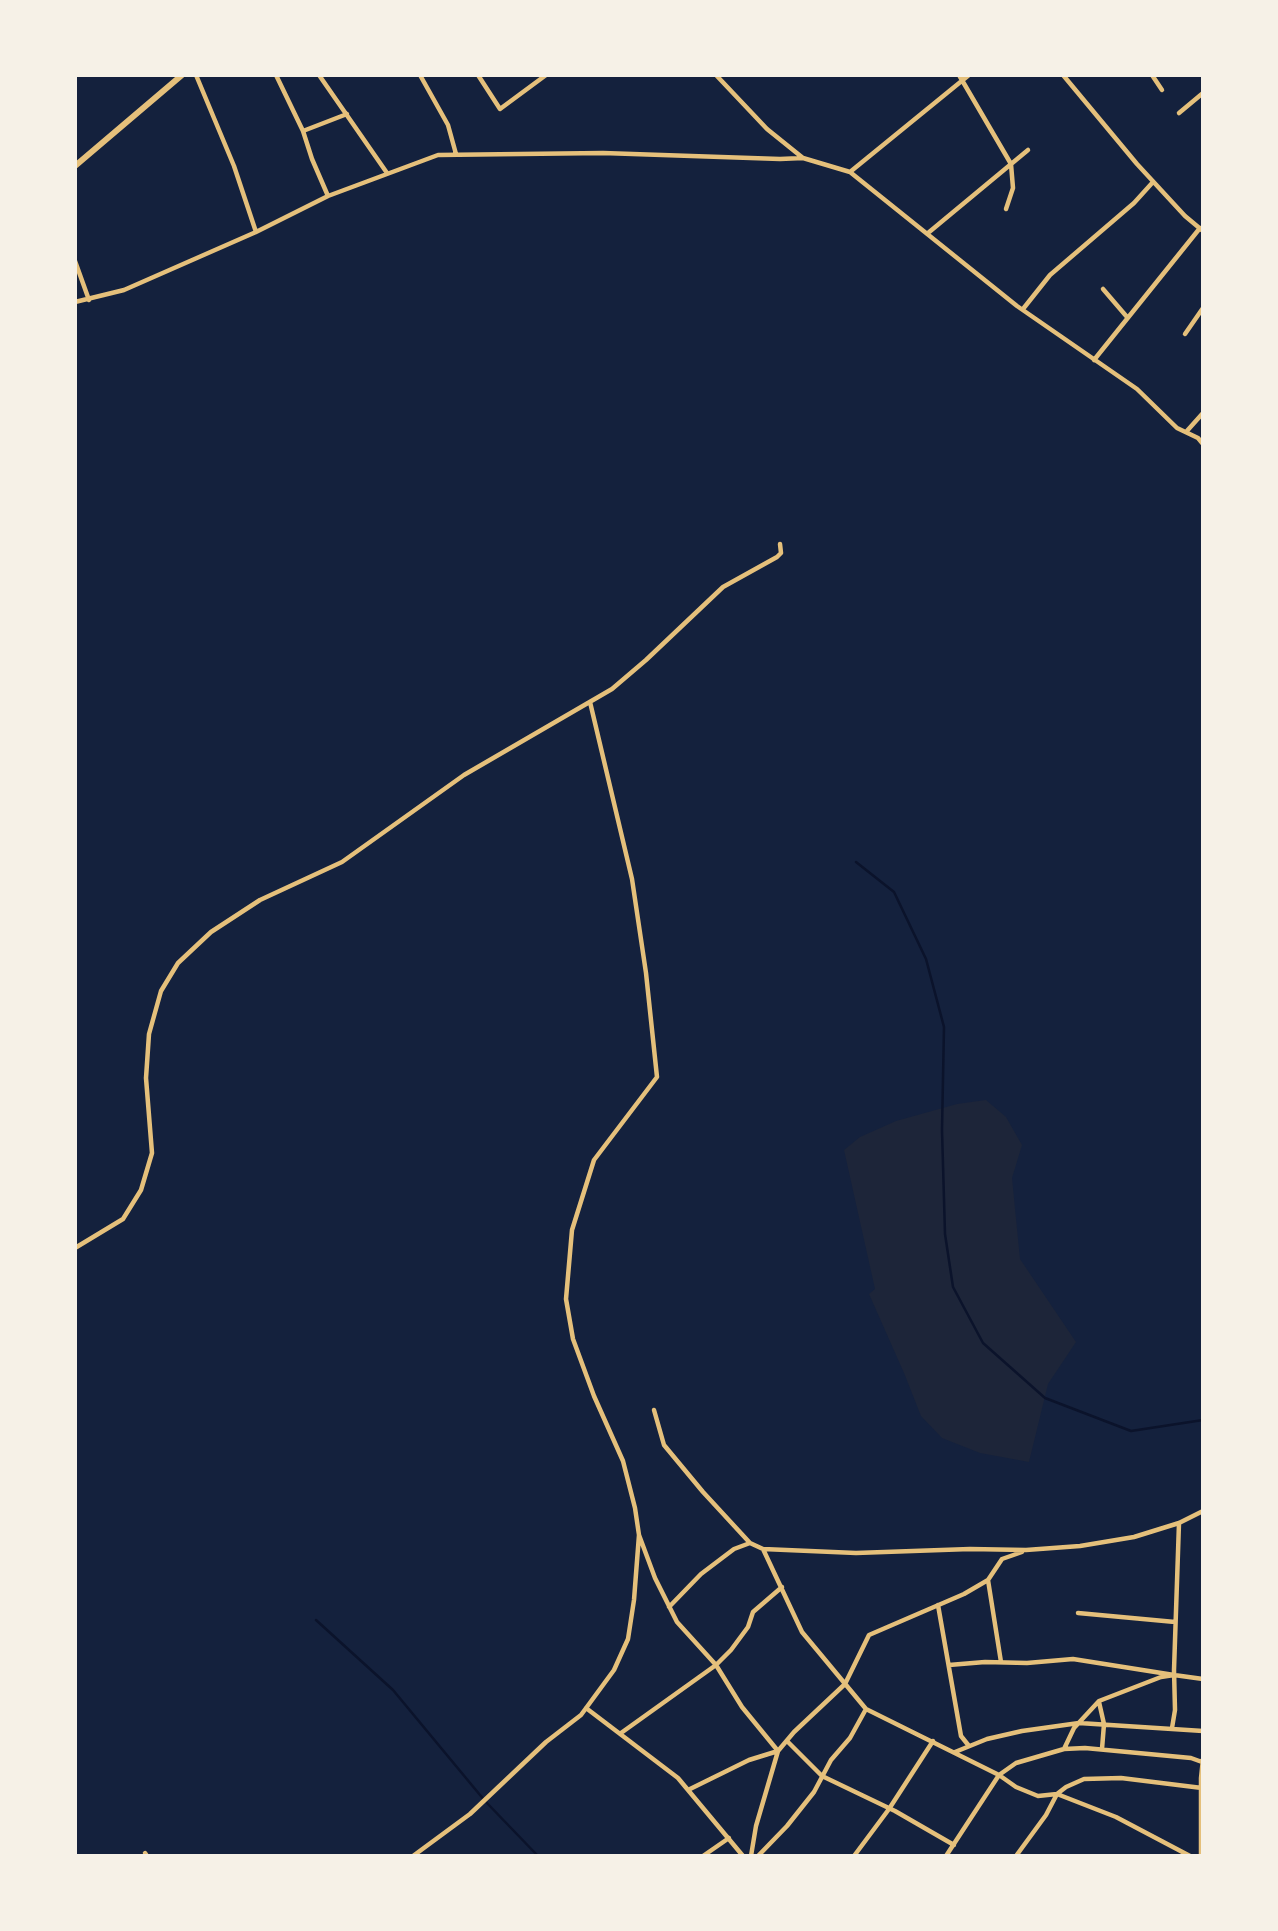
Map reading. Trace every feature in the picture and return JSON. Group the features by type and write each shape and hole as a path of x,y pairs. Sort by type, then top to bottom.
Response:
{"main road":[{"path":"75,166 182,75"}],"street":[{"path":"197,75 257,232"},
{"path":"276,75 303,131 328,196"},
{"path":"319,75 387,173"},
{"path":"420,75 448,125 456,154"},
{"path":"478,75 500,109 546,75"},
{"path":"716,75 767,129 803,158"},
{"path":"849,172 961,78 969,75"},
{"path":"1063,75 1153,182 1201,229 1094,360"},
{"path":"1069,75 1072,87"},
{"path":"1152,75 1162,90"},
{"path":"961,78 1011,164 1013,188 1006,209"},
{"path":"1179,113 1203,93"},
{"path":"303,131 347,114"},
{"path":"928,233 1028,150"},
{"path":"75,302 124,290 257,232 328,196 438,155 603,153 803,158 849,172 1023,309 1137,389 1177,428 1198,438 1203,444"},
{"path":"1023,309 1050,275 1133,203 1153,182"},
{"path":"75,261 89,299"},
{"path":"1103,289 1127,317"},
{"path":"1185,334 1203,307"},
{"path":"1186,432 1203,413"},
{"path":"75,1248 123,1219 141,1190 152,1153 146,1078 149,1034 161,991 178,963 211,932 260,900 342,862 464,775 612,689 723,587 777,557 781,553 780,544"},
{"path":"590,702 632,879 646,973 657,1077 594,1160 572,1230 566,1299 573,1339 594,1396 623,1461 639,1535 669,1607 677,1622 716,1665 742,1707 778,1751"},
{"path":"654,1410 664,1445 750,1542 763,1549 856,1553 1026,1550 1080,1546 1134,1537 1179,1523 1203,1511"},
{"path":"1172,1728 1175,1710 1179,1523"},
{"path":"413,1856 470,1814 546,1742 581,1715 614,1670 628,1639 639,1535"},
{"path":"669,1607 701,1574 734,1549 750,1542"},
{"path":"763,1549 802,1632 866,1709 999,1775 1016,1787 1038,1796 1057,1794 1139,1828 1158,1841 1191,1856"},
{"path":"751,1856 756,1826 778,1751 845,1684 869,1635 988,1580 1002,1559 1026,1550"},
{"path":"988,1580 1001,1662"},
{"path":"621,1733 716,1665 748,1627 753,1612 782,1587"},
{"path":"938,1605 961,1736 969,1746"},
{"path":"1078,1613 1175,1622"},
{"path":"949,1665 1073,1659 1203,1679"},
{"path":"1064,1749 1068,1738 1099,1701 1161,1677 1174,1675"},
{"path":"1099,1701 1104,1724 1102,1749"},
{"path":"586,1708 678,1778 743,1856"},
{"path":"758,1856 814,1792 831,1760 850,1738 866,1709"},
{"path":"954,1752 987,1739 1079,1723 1203,1731"},
{"path":"787,1741 822,1776 954,1845"},
{"path":"854,1856 889,1809 933,1741"},
{"path":"946,1856 999,1775 1016,1763 1064,1749 1102,1749 1202,1761 1201,1856"},
{"path":"688,1790 749,1760 778,1751"},
{"path":"1016,1856 1046,1815 1057,1794 1084,1779 1121,1778 1202,1788"},
{"path":"703,1856 729,1838"},
{"path":"1021,1850 1027,1856"}],"shaded area":[{"path":"986,1100 1006,1117 1022,1145 1012,1178 1020,1259 1076,1342 1048,1384 1029,1462 980,1453 942,1438 921,1416 869,1294 875,1289 844,1150 860,1137 896,1121 957,1104"}],"waterway":[{"path":"856,862 894,892 926,959 944,1027 942,1130 945,1234 953,1287 983,1343 1045,1398 1131,1431 1203,1420"},
{"path":"316,1620 393,1690 485,1801 538,1856"}]}
